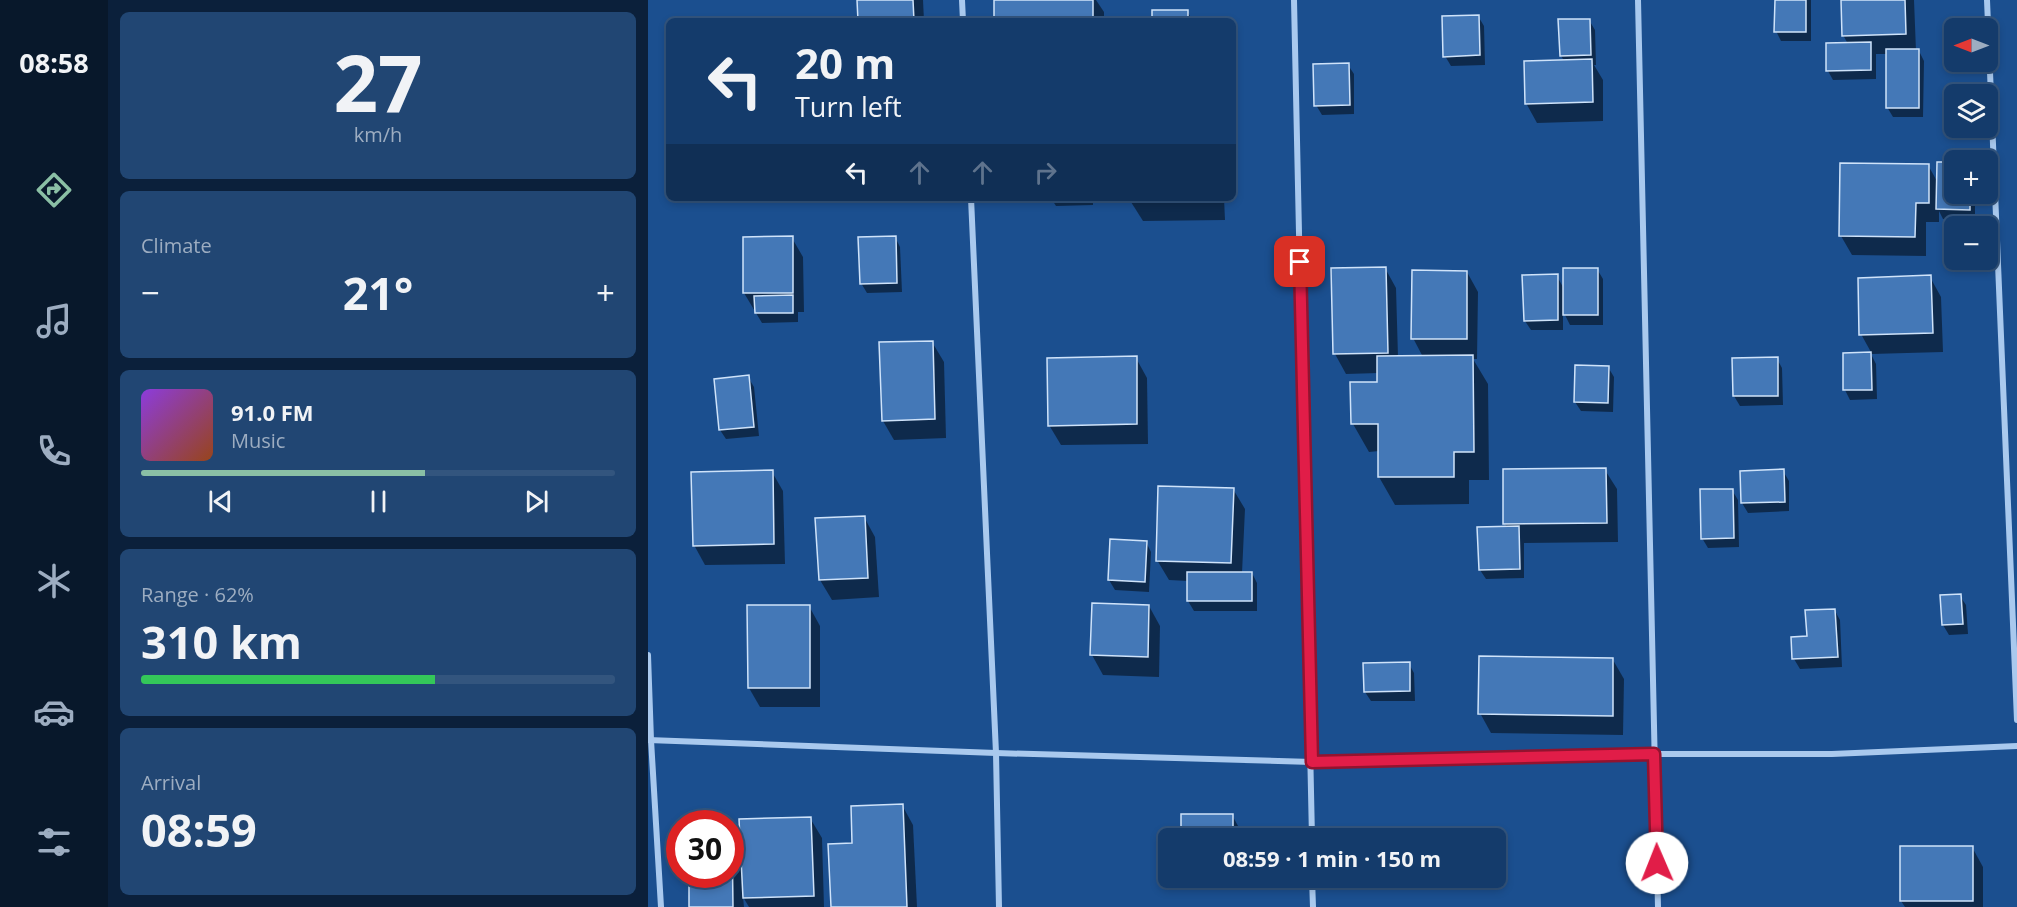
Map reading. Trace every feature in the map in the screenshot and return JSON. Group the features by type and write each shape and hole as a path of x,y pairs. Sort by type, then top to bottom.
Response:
{"street":[{"path":"962,0 963,18"},
{"path":"1294,0 1312,828"},
{"path":"1638,0 1658,907"},
{"path":"1987,0 2017,720"},
{"path":"971,201 996,753 999,907"},
{"path":"648,655 650,740 662,907"},
{"path":"650,740 1312,762 1654,754 1832,754 2017,746"},
{"path":"1312,888 1313,907"}],"building":[{"path":"857,0 913,0 914,18 858,18"},
{"path":"994,0 1093,0 1093,18 994,18"},
{"path":"1775,0 1806,0 1806,32 1774,32"},
{"path":"1841,0 1905,0 1906,34 1842,36"},
{"path":"1152,10 1188,10 1188,18 1152,18"},
{"path":"1479,15 1480,55 1443,57 1442,16"},
{"path":"1558,19 1590,19 1591,55 1560,56"},
{"path":"1871,42 1871,70 1826,71 1826,43"},
{"path":"1886,49 1919,49 1919,108 1886,108"},
{"path":"1592,59 1593,102 1525,104 1524,61"},
{"path":"1349,63 1350,105 1314,106 1313,64"},
{"path":"1937,162 1944,162 1944,204 1970,204 1970,210 1936,209"},
{"path":"1840,163 1929,164 1929,203 1916,203 1915,237 1839,236"},
{"path":"793,236 793,293 743,293 743,237"},
{"path":"896,236 897,283 860,284 858,237"},
{"path":"1386,267 1388,353 1333,354 1331,268"},
{"path":"1563,268 1598,268 1598,315 1563,315"},
{"path":"1412,270 1467,271 1467,339 1411,339"},
{"path":"1558,274 1558,320 1524,321 1522,275"},
{"path":"1931,275 1933,333 1859,335 1858,278"},
{"path":"793,295 793,313 755,313 754,296"},
{"path":"933,341 935,419 882,421 879,342"},
{"path":"1871,352 1872,390 1843,390 1843,353"},
{"path":"1473,355 1474,452 1454,452 1454,477 1378,477 1378,424 1351,424 1350,382 1377,382 1377,356"},
{"path":"1137,356 1137,424 1048,426 1047,358"},
{"path":"1778,357 1778,396 1733,396 1732,358"},
{"path":"1575,365 1609,366 1608,403 1574,402"},
{"path":"749,375 754,427 719,430 714,379"},
{"path":"1606,468 1607,523 1503,524 1503,469"},
{"path":"1784,469 1785,502 1741,503 1740,471"},
{"path":"773,470 774,544 693,546 691,472"},
{"path":"1158,486 1234,488 1231,563 1156,561"},
{"path":"1700,489 1733,489 1734,538 1701,539"},
{"path":"865,516 868,578 819,580 815,518"},
{"path":"1519,526 1520,569 1479,570 1477,527"},
{"path":"1110,539 1147,541 1145,582 1108,580"},
{"path":"1187,572 1252,572 1252,601 1187,601"},
{"path":"1961,594 1963,624 1942,625 1940,595"},
{"path":"1092,603 1149,605 1148,657 1090,655"},
{"path":"747,605 810,605 810,688 748,688"},
{"path":"1835,609 1838,657 1792,659 1791,637 1807,636 1805,610"},
{"path":"1479,656 1613,658 1613,716 1478,714"},
{"path":"1410,662 1410,691 1364,692 1363,663"},
{"path":"903,804 907,907 831,907 828,844 852,843 851,806"},
{"path":"1181,814 1233,814 1233,828 1181,828"},
{"path":"811,817 814,896 743,898 744,819"},
{"path":"1900,846 1973,846 1973,901 1900,901"},
{"path":"689,888 733,888 733,907 689,907"}],"route":[{"path":"1300,262 1312,762 1654,754 1657,863"}]}
